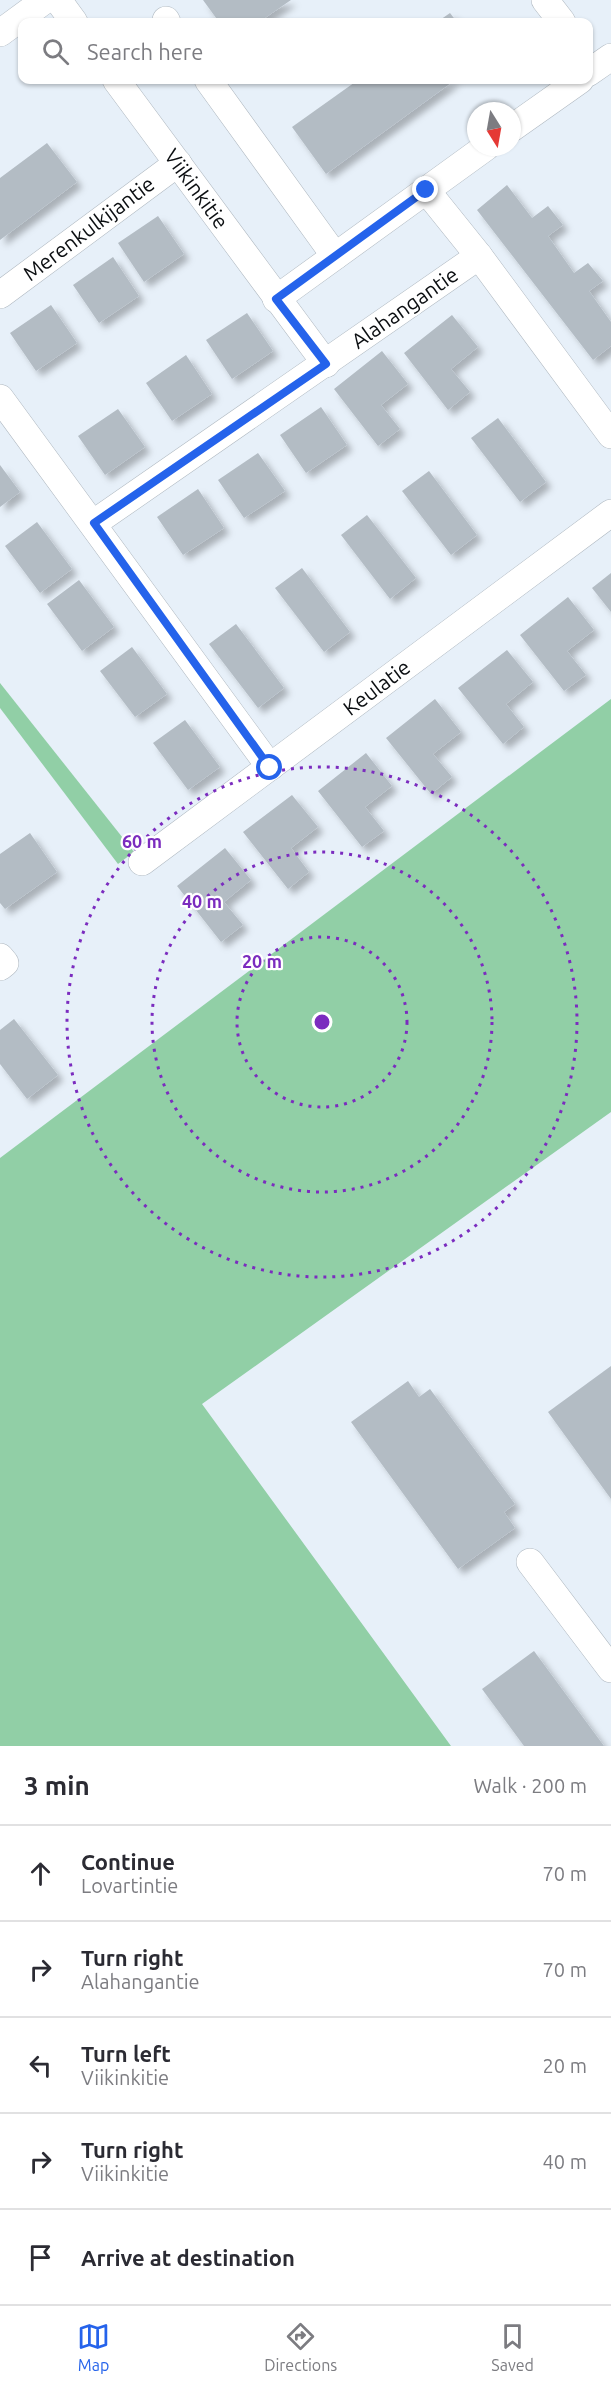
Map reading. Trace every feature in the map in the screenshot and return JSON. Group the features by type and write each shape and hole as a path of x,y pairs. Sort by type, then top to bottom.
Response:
{"street":[{"path":"20,18 45,0"},
{"path":"58,0 71,18"},
{"path":"545,0 559,18"},
{"path":"0,33 18,20"},
{"name":"Viikinkitie","path":"119,84 326,364"},
{"path":"211,84 335,256"},
{"path":"521,121 570,84"},
{"path":"276,299 473,156"},
{"name":"Merenkulkijantie","path":"0,295 178,163"},
{"path":"426,190 603,408 611,435"},
{"name":"Alahangantie","path":"94,523 479,256"},
{"path":"0,398 94,523 270,768"},
{"name":"Keulatie","path":"142,862 611,513"},
{"path":"0,957 5,963 0,967"},
{"path":"530,1562 611,1669"}],"green space":[{"path":"0,683 134,852 118,864 0,708"},
{"path":"611,699 611,1112 202,1404 451,1746 0,1746 0,1158"}],"building":[{"path":"203,0 291,0 265,18 216,18"},
{"path":"450,13 454,18 443,18"},
{"path":"352,84 450,84 326,174 292,127"},
{"path":"47,143 77,182 0,240 0,178"},
{"path":"507,185 532,218 548,206 563,225 548,236 574,273 588,263 603,281 589,291 611,322 611,346 593,360 477,210"},
{"path":"158,216 184,254 144,282 118,243"},
{"path":"113,257 139,296 99,323 73,285"},
{"path":"51,305 77,343 36,371 10,333"},
{"path":"247,313 273,351 232,379 206,340"},
{"path":"452,315 478,347 451,369 470,392 448,410 404,353"},
{"path":"382,351 408,384 381,405 400,429 378,446 334,389"},
{"path":"186,355 212,394 172,421 146,383"},
{"path":"321,407 347,445 306,473 280,435"},
{"path":"118,409 145,447 105,475 78,436"},
{"path":"498,418 546,482 520,502 471,438"},
{"path":"258,453 285,491 244,518 218,480"},
{"path":"0,465 20,492 0,507"},
{"path":"429,471 477,535 451,555 402,491"},
{"path":"198,489 224,528 183,555 157,517"},
{"path":"367,515 416,578 390,599 341,535"},
{"path":"37,522 72,569 40,593 5,546"},
{"path":"302,568 350,632 324,652 275,588"},
{"path":"611,573 611,612 592,588"},
{"path":"79,580 114,627 82,651 47,604"},
{"path":"568,597 594,630 567,651 586,675 564,691 520,635"},
{"path":"236,624 284,688 258,708 209,644"},
{"path":"132,647 167,694 135,717 100,671"},
{"path":"507,650 533,682 506,704 524,727 503,744 458,688"},
{"path":"435,699 461,732 433,754 452,777 431,794 386,738"},
{"path":"185,720 220,767 188,790 153,743"},
{"path":"366,753 392,786 365,807 384,831 362,847 318,791"},
{"path":"292,795 318,827 291,848 309,872 288,889 243,832"},
{"path":"30,833 57,872 5,909 0,903 0,854"},
{"path":"225,848 251,880 224,902 243,925 221,942 177,886"},
{"path":"14,1019 58,1075 27,1099 0,1064 0,1030"},
{"path":"611,1366 611,1499 548,1412"},
{"path":"408,1381 419,1397 430,1389 515,1504 504,1512 515,1528 458,1569 351,1422"},
{"path":"534,1651 604,1746 524,1746 482,1689"}],"route":[{"path":"270,768 94,523 326,364 276,299 426,190"}]}
